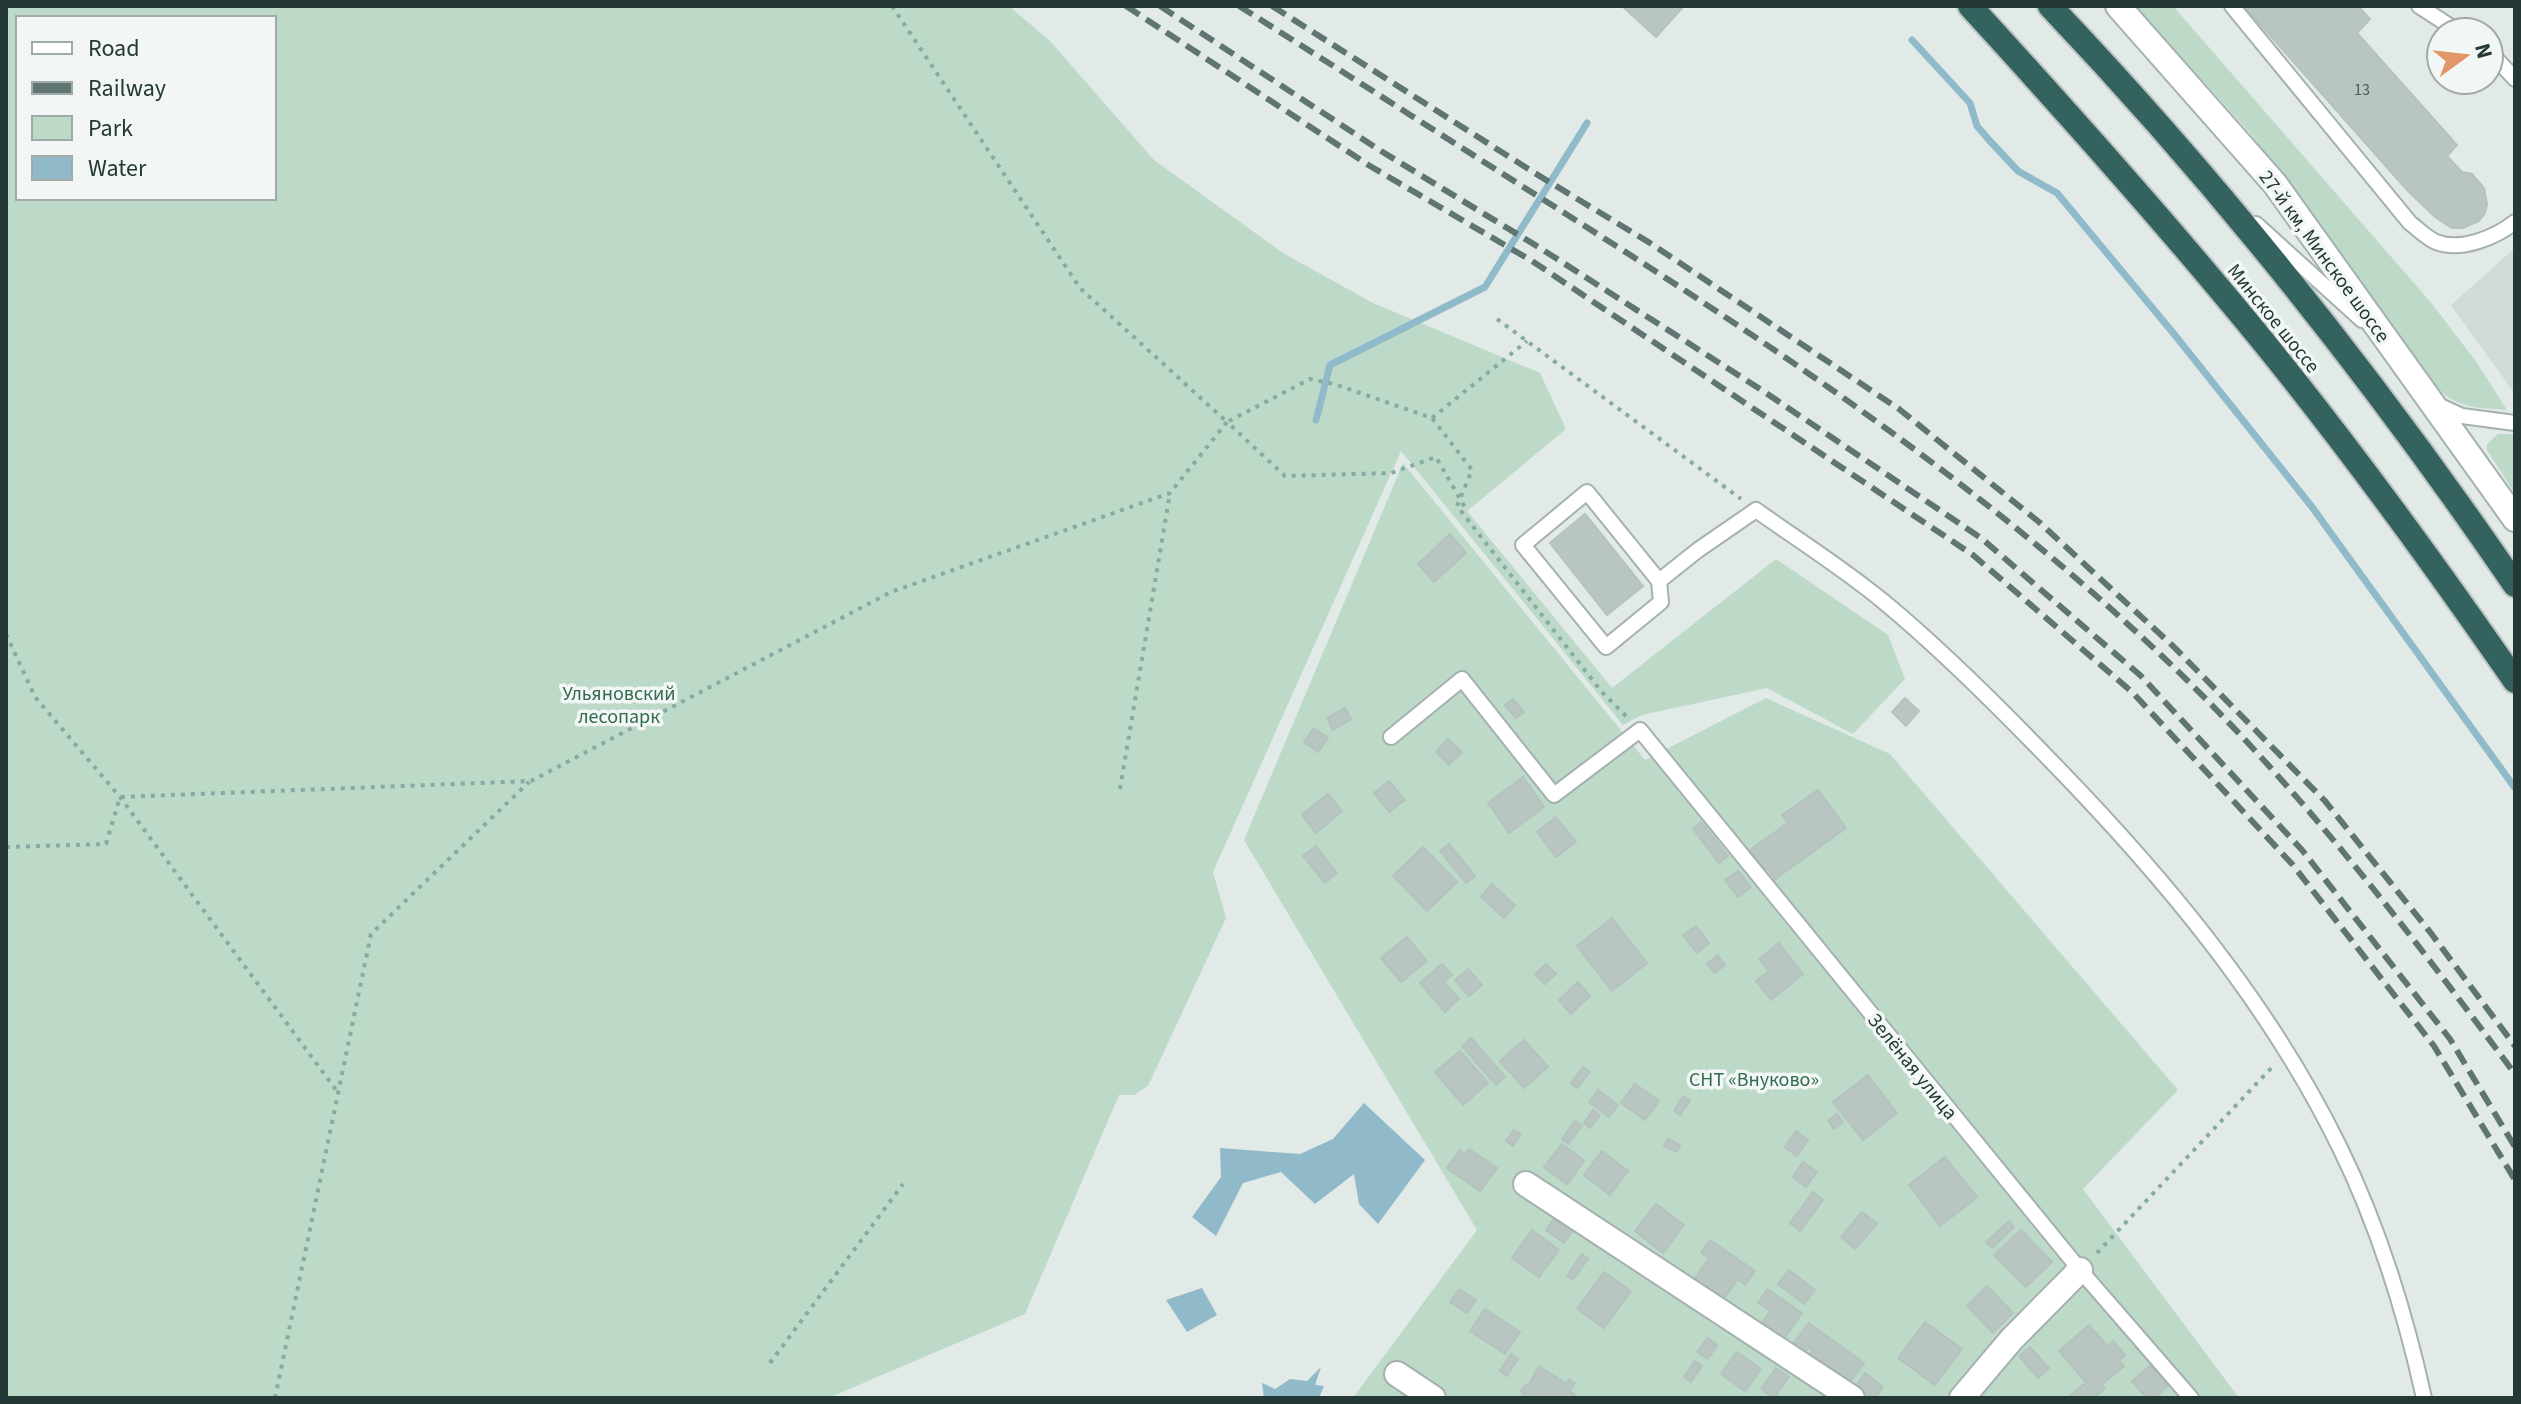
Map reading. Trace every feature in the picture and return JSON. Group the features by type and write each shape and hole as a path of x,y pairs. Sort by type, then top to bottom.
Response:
{"highway":[{"name":"Минское шоссе","path":"1970,6 2225,295 2340,439 2461,602 2515,681"},
{"name":"Минское шоссе","path":"2050,6 2214,187 2350,356 2515,585"}],"street":[{"name":"27-й км, Минское шоссе","path":"2118,6 2275,184 2515,519"},
{"path":"1526,1184 1852,1398"},
{"path":"1962,1398 2011,1340 2080,1270"},
{"path":"1397,1374 1433,1398"}],"lane":[{"path":"2232,6 2410,223 2436,242 2458,245 2504,230 2515,222"},
{"path":"2214,187 2399,357"},
{"path":"2433,403 2462,416 2515,423"},
{"path":"1587,492 1659,581 1661,602 1606,647 1523,545 1587,492"},
{"path":"1659,581 1756,510 1883,601 2003,711 2108,820 2212,944 2287,1051 2340,1147 2383,1250 2424,1398"},
{"path":"1391,737 1462,679 1554,795 1640,730"},
{"name":"Зелёная улица","path":"1640,730 2080,1270 2191,1398"}],"path":[{"path":"892,6 1080,288 1285,476 1391,473 1436,457 1467,511"},
{"path":"1497,319 1756,510"},
{"path":"1432,418 1527,341"},
{"path":"1120,789 1170,493 1227,422 1310,379 1334,384 1432,418 1472,470 1457,506 1601,691 1640,730"},
{"path":"275,1398 371,934 531,781 891,592 1170,493"},
{"path":"6,634 35,697 120,797 339,1094"},
{"path":"120,797 531,781"},
{"path":"6,847 106,844 120,797"},
{"path":"2080,1270 2287,1051"},
{"path":"770,1363 903,1184"}],"shaded area":[{"path":"2515,248 2515,394 2451,305"}],"green space":[{"name":"Ульяновский лесопарк","path":"6,6 1009,6 1050,41 1154,160 1283,253 1373,303 1540,373 1566,429 1467,511 1612,688 1776,559 1888,635 1905,679 1853,734 1767,688 1642,715 1623,725 1401,451 1213,872 1226,918 1148,1086 1134,1095 1119,1095 1025,1314 828,1398 6,1398"},
{"path":"2135,6 2173,6 2433,305 2477,363 2507,410 2462,404 2437,388 2331,239 2249,132"},
{"path":"2498,434 2515,434 2515,494 2487,450 2487,444"},
{"name":"СНТ «Внуково»","path":"1403,463 1645,760 1766,698 1890,754 2178,1090 2083,1189 2239,1398 1353,1398 1477,1230 1244,840"}],"water":[{"path":"1364,1103 1425,1160 1378,1224 1359,1204 1354,1174 1315,1204 1281,1172 1243,1183 1216,1236 1192,1217 1221,1177 1220,1148 1300,1154 1333,1139"},
{"path":"1202,1288 1217,1315 1187,1332 1166,1300"},
{"path":"1321,1367 1315,1385 1324,1386 1319,1398 1264,1398 1262,1383 1275,1389 1290,1379 1307,1381"}],"building":[{"path":"1622,6 1684,6 1656,37"},
{"path":"2244,6 2358,6 2370,19 2357,33 2457,145 2447,156 2462,172 2472,174 2484,188 2487,204 2479,221 2463,228 2452,228 2435,217 2407,190"},
{"path":"1585,514 1643,586 1607,615 1550,543"},
{"path":"1450,534 1466,553 1434,582 1418,564"},
{"path":"1905,698 1919,711 1906,726 1892,712"},
{"path":"1513,699 1524,712 1516,718 1505,705"},
{"path":"1345,708 1351,719 1333,730 1327,718"},
{"path":"1314,728 1328,738 1318,752 1304,742"},
{"path":"1448,739 1462,752 1449,765 1436,752"},
{"path":"1523,777 1544,807 1509,833 1488,803"},
{"path":"1389,781 1405,800 1389,812 1374,793"},
{"path":"1818,790 1846,828 1775,879 1767,868 1761,872 1747,852 1788,823 1782,815"},
{"path":"1328,794 1342,811 1316,833 1302,815"},
{"path":"1556,817 1576,842 1556,857 1537,832"},
{"path":"1701,822 1728,856 1719,863 1693,829"},
{"path":"1449,844 1475,876 1466,883 1440,851"},
{"path":"1316,846 1337,873 1325,883 1303,856"},
{"path":"1423,847 1457,882 1427,911 1393,876"},
{"path":"1738,871 1751,887 1738,897 1725,880"},
{"path":"1492,884 1515,905 1504,918 1481,897"},
{"path":"1612,918 1647,963 1612,991 1577,946"},
{"path":"1696,926 1709,943 1697,953 1683,935"},
{"path":"1407,937 1427,961 1401,982 1381,958"},
{"path":"1779,943 1803,974 1771,1000 1756,981 1769,971 1759,959"},
{"path":"1718,955 1725,965 1714,973 1707,964"},
{"path":"1442,964 1452,975 1444,982 1459,999 1445,1012 1420,983"},
{"path":"1546,964 1556,974 1545,984 1535,974"},
{"path":"1468,969 1482,985 1469,996 1455,980"},
{"path":"1578,982 1590,996 1571,1014 1559,1000"},
{"path":"1471,1038 1505,1077 1496,1085 1462,1046"},
{"path":"1524,1040 1548,1067 1524,1088 1500,1061"},
{"path":"1460,1051 1488,1083 1463,1105 1435,1072"},
{"path":"1583,1067 1590,1072 1577,1088 1571,1083"},
{"path":"1868,1075 1897,1113 1863,1140 1833,1102"},
{"path":"1635,1084 1659,1101 1645,1120 1621,1103"},
{"path":"1598,1090 1618,1105 1609,1117 1589,1102"},
{"path":"1683,1096 1690,1100 1680,1115 1674,1111"},
{"path":"1593,1110 1600,1115 1590,1128 1584,1123"},
{"path":"1837,1114 1843,1122 1834,1129 1828,1121"},
{"path":"1575,1121 1582,1126 1568,1144 1562,1139"},
{"path":"1514,1130 1521,1134 1513,1146 1506,1141"},
{"path":"1796,1131 1808,1140 1797,1156 1785,1147"},
{"path":"1668,1139 1680,1145 1677,1152 1664,1146"},
{"path":"1562,1144 1584,1161 1567,1184 1544,1167"},
{"path":"1469,1149 1497,1168 1480,1191 1447,1168 1460,1150 1465,1154"},
{"path":"1602,1151 1628,1171 1610,1195 1584,1175"},
{"path":"1945,1157 1977,1197 1940,1226 1909,1185"},
{"path":"1803,1162 1817,1172 1806,1187 1793,1177"},
{"path":"1813,1192 1823,1200 1800,1231 1790,1223"},
{"path":"1656,1204 1684,1225 1663,1253 1635,1231"},
{"path":"1862,1212 1877,1224 1855,1249 1841,1237"},
{"path":"1554,1219 1572,1232 1564,1243 1546,1230"},
{"path":"2009,1221 2014,1227 1992,1248 1986,1242"},
{"path":"1532,1230 1559,1250 1539,1277 1512,1258"},
{"path":"2021,1230 2052,1262 2026,1287 1994,1255"},
{"path":"1710,1240 1755,1271 1745,1285 1738,1279 1722,1301 1693,1281 1709,1258 1701,1253"},
{"path":"1582,1254 1588,1259 1573,1280 1567,1276"},
{"path":"1789,1270 1815,1290 1804,1304 1778,1284"},
{"path":"1604,1272 1631,1291 1604,1328 1577,1309"},
{"path":"1987,1286 2013,1313 1993,1333 1967,1306"},
{"path":"1459,1289 1476,1300 1467,1313 1450,1302"},
{"path":"1767,1289 1802,1313 1780,1344 1758,1329 1770,1311 1758,1303"},
{"path":"1485,1309 1520,1332 1505,1354 1470,1331"},
{"path":"1925,1322 1962,1349 1935,1385 1898,1358"},
{"path":"1809,1323 1864,1363 1844,1390 1805,1361 1813,1350 1809,1347 1799,1359 1788,1351"},
{"path":"2089,1325 2107,1346 2113,1341 2125,1355 2119,1360 2124,1366 2101,1385 2105,1389 2097,1395 2059,1351"},
{"path":"1708,1338 1717,1345 1708,1359 1697,1352"},
{"path":"2030,1347 2049,1368 2038,1378 2019,1356"},
{"path":"1737,1352 1761,1369 1745,1391 1721,1374"},
{"path":"1511,1354 1518,1359 1507,1376 1500,1371"},
{"path":"1695,1361 1702,1366 1691,1382 1684,1377"},
{"path":"1539,1366 1567,1384 1569,1379 1575,1383 1570,1391 1579,1398 1525,1398 1521,1391 1525,1385 1528,1386"},
{"path":"2150,1366 2168,1386 2154,1398 2147,1398 2132,1381"},
{"path":"1776,1368 1789,1377 1774,1398 1761,1389"},
{"path":"1865,1373 1883,1387 1875,1398 1863,1398 1853,1390"},
{"path":"2084,1384 2096,1398 2067,1398"}],"waterway":[{"path":"1912,40 1970,103 1977,126 1989,140 2018,171 2057,193 2174,334 2312,507 2515,788"},
{"path":"1316,420 1330,365 1485,287 1587,123"}],"railway":[{"path":"1126,6 1370,166 1532,261 1973,555 2132,692 2292,864 2434,1046 2515,1180"},
{"path":"1160,6 1381,151 1540,248 1760,389 1981,538 2141,676 2302,850 2450,1039 2515,1147"},
{"path":"1239,6 1723,315 1875,420 2022,533 2162,656 2258,754 2348,857 2515,1074"},
{"path":"1272,6 1650,243 1899,409 2039,522 2174,647 2325,801 2430,932 2515,1046"}]}
